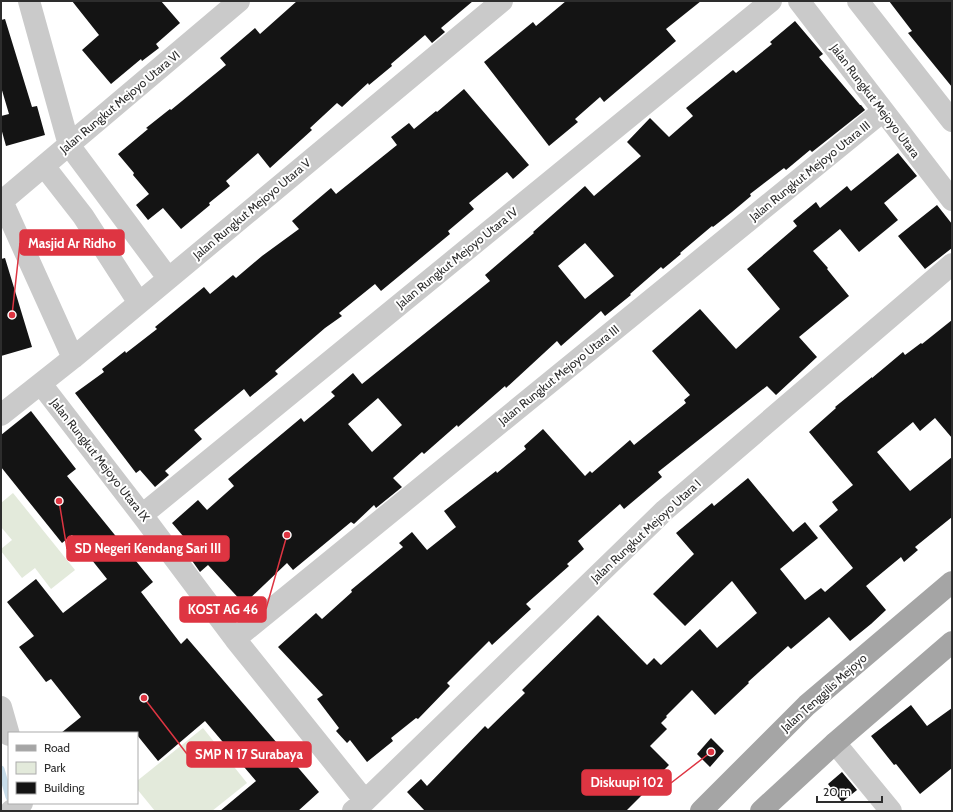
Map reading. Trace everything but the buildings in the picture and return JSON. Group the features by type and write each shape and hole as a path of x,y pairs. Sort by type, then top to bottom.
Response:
{"main road":[{"name":"Jalan Tenggilis Mejoyo","path":"701,811 807,705 952,582"},
{"path":"761,811 835,743 952,642"}],"street":[{"path":"29,1 69,145 168,278"},
{"name":"Jalan Rungkut Mejoyo Utara VI","path":"2,202 239,1"},
{"name":"Jalan Rungkut Mejoyo Utara V","path":"1,415 73,358 502,1"},
{"name":"Jalan Rungkut Mejoyo Utara IV","path":"142,515 771,1"},
{"name":"Jalan Rungkut Mejoyo Utara","path":"799,1 952,200"},
{"path":"858,1 952,120"},
{"name":"Jalan Rungkut Mejoyo Utara III","path":"235,639 883,112"},
{"path":"44,166 82,216 139,303"},
{"path":"2,202 73,358"},
{"name":"Jalan Rungkut Mejoyo Utara I","path":"359,806 665,510 952,264"},
{"name":"Jalan Rungkut Mejoyo Utara IX","path":"41,384 142,515 359,806"},
{"path":"1,707 8,732"},
{"path":"835,743 891,811"}],"green space":[{"path":"13,493 75,570 51,589 35,568 22,578 1,551 1,549 12,540 1,527 1,503"},
{"path":"203,728 247,783 212,811 155,811 138,790 138,780"}],"waterway":[{"path":"1,769 8,794"}],"place":[{"name":"Masjid Ar Ridho","path":"12,315"},
{"name":"SD Negeri Kendang Sari III","path":"59,501"},
{"name":"KOST AG 46","path":"287,535"},
{"name":"SMP N 17 Surabaya","path":"144,698"},
{"name":"Diskuupi 102","path":"711,752"}]}
